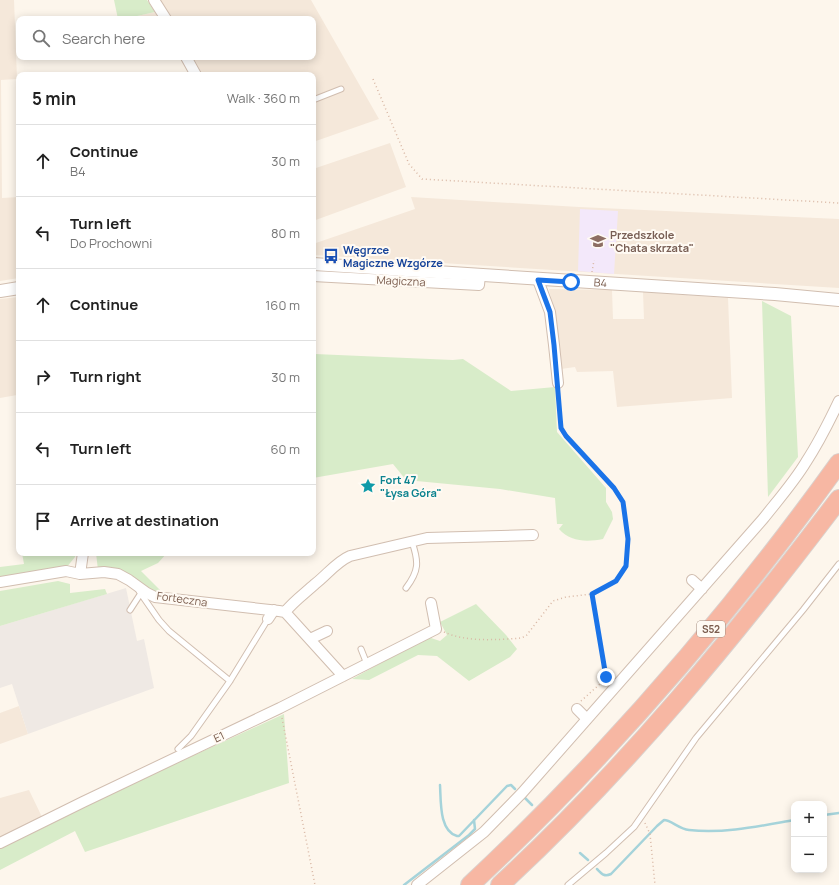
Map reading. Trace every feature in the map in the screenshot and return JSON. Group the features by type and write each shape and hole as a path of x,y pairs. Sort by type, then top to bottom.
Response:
{"highway":[{"name":"S52","path":"471,884 571,785 666,683 736,599 839,463"},
{"name":"S52","path":"502,883 590,796 685,691 750,615 839,499"}],"street":[{"path":"154,0 164,16"},
{"path":"188,60 194,72"},
{"name":"B4","path":"316,264 839,300"},
{"name":"Magiczna","path":"316,276 479,285 480,276"},
{"path":"538,280 550,312 558,383"},
{"path":"0,291 16,288"},
{"path":"416,885 484,832 522,793 702,589 786,490 820,439 839,401"},
{"path":"344,676 285,612 293,602 343,560 350,556 427,538 533,535"},
{"path":"80,574 83,556"},
{"name":"Forteczna","path":"0,582 66,571 80,574 104,572 118,574 129,580 146,593 155,597 285,612"},
{"path":"692,580 702,589"},
{"path":"431,603 436,629"},
{"path":"268,620 274,610"},
{"name":"E1","path":"0,843 280,708 436,629"},
{"path":"310,640 327,632"},
{"path":"577,709 587,719"},
{"path":"154,768 178,749"}],"lane":[{"path":"316,99 341,89"},
{"path":"406,588 414,578 417,568 417,555 412,542"},
{"path":"568,885 619,842 634,827 696,738 803,610 839,564"},
{"path":"129,580 141,593 159,620 169,631 230,681"},
{"path":"130,610 141,593"},
{"path":"178,749 191,736 230,681 268,620"},
{"path":"361,649 367,664"}],"path":[{"path":"373,79 409,164 422,179 839,203"},
{"path":"592,272 594,260"},
{"path":"436,629 454,637 470,640 521,638 526,636 553,601 566,597 592,594 616,581 626,566 628,539 623,502 614,488 566,436 561,428 558,383"},
{"path":"577,709 583,699 602,683 606,677 592,594"},
{"path":"280,708 315,885"},
{"path":"642,816 650,834 655,885"}],"shaded area":[{"path":"0,0 14,0 16,79 1,80 2,198 16,197 16,278 0,281"},
{"path":"160,0 311,0 379,119 316,141 316,72 201,72 195,60 316,60 316,16 169,16"},
{"path":"155,12 157,16 137,16"},
{"path":"390,143 406,187 316,220 316,168"},
{"path":"411,197 579,207 839,219 839,288 316,255 316,243 415,209"},
{"name":"Przedszkole \"Chata skrzata\"","path":"580,209 618,211 614,274 578,271"},
{"path":"549,289 612,290 613,319 644,319 643,292 728,298 732,398 617,407 613,371 577,372 575,367 561,369 557,328"},
{"path":"16,297 16,395 0,398 0,299"},
{"path":"126,588 137,641 144,639 154,688 28,734 12,684 0,688 0,626"},
{"path":"19,706 28,734 0,744 0,713"},
{"path":"29,790 42,817 0,837 0,798"}],"green space":[{"path":"114,0 147,0 155,12 137,16 117,16"},
{"path":"762,301 791,316 798,457 768,497"},
{"path":"316,354 453,360 463,359 511,391 555,387 557,432 606,488 606,502 612,512 613,519 603,539 585,541 574,539 559,529 563,524 557,524 555,498 500,489 406,480 393,464 316,477"},
{"path":"23,556 75,556 66,568 0,578 0,567 24,564"},
{"path":"96,556 164,556 158,563 141,571 164,594 154,592 98,570"},
{"path":"58,581 70,584 70,593 105,589 107,594 0,626 0,591"},
{"path":"476,604 506,635 517,649 510,657 469,681 437,656 418,655 369,680 352,679 428,637 440,641 447,635 440,622"},
{"path":"284,714 289,783 85,852 75,831 0,870 0,847 68,813"}],"waterway":[{"path":"440,785 441,807 444,822 451,833 457,836 459,836 507,786 511,785 515,789"},
{"path":"524,797 532,805"},
{"path":"827,815 839,813"},
{"path":"404,885 469,835 475,829 474,820"},
{"path":"597,869 603,874 611,874 664,820 685,829 702,831 742,829 791,821"},
{"path":"580,853 588,860"}],"place":[{"name":"Przedszkole \"Chata skrzata\"","path":"598,241"},
{"name":"Węgrzce Magiczne Wzgórze","path":"331,256"},
{"name":"Fort 47 \"Łysa Góra\"","path":"368,486"}],"route":[{"path":"571,282 538,280 550,312 558,383 561,428 566,436 614,488 623,502 628,539 626,566 616,581 592,594 606,677"}]}
